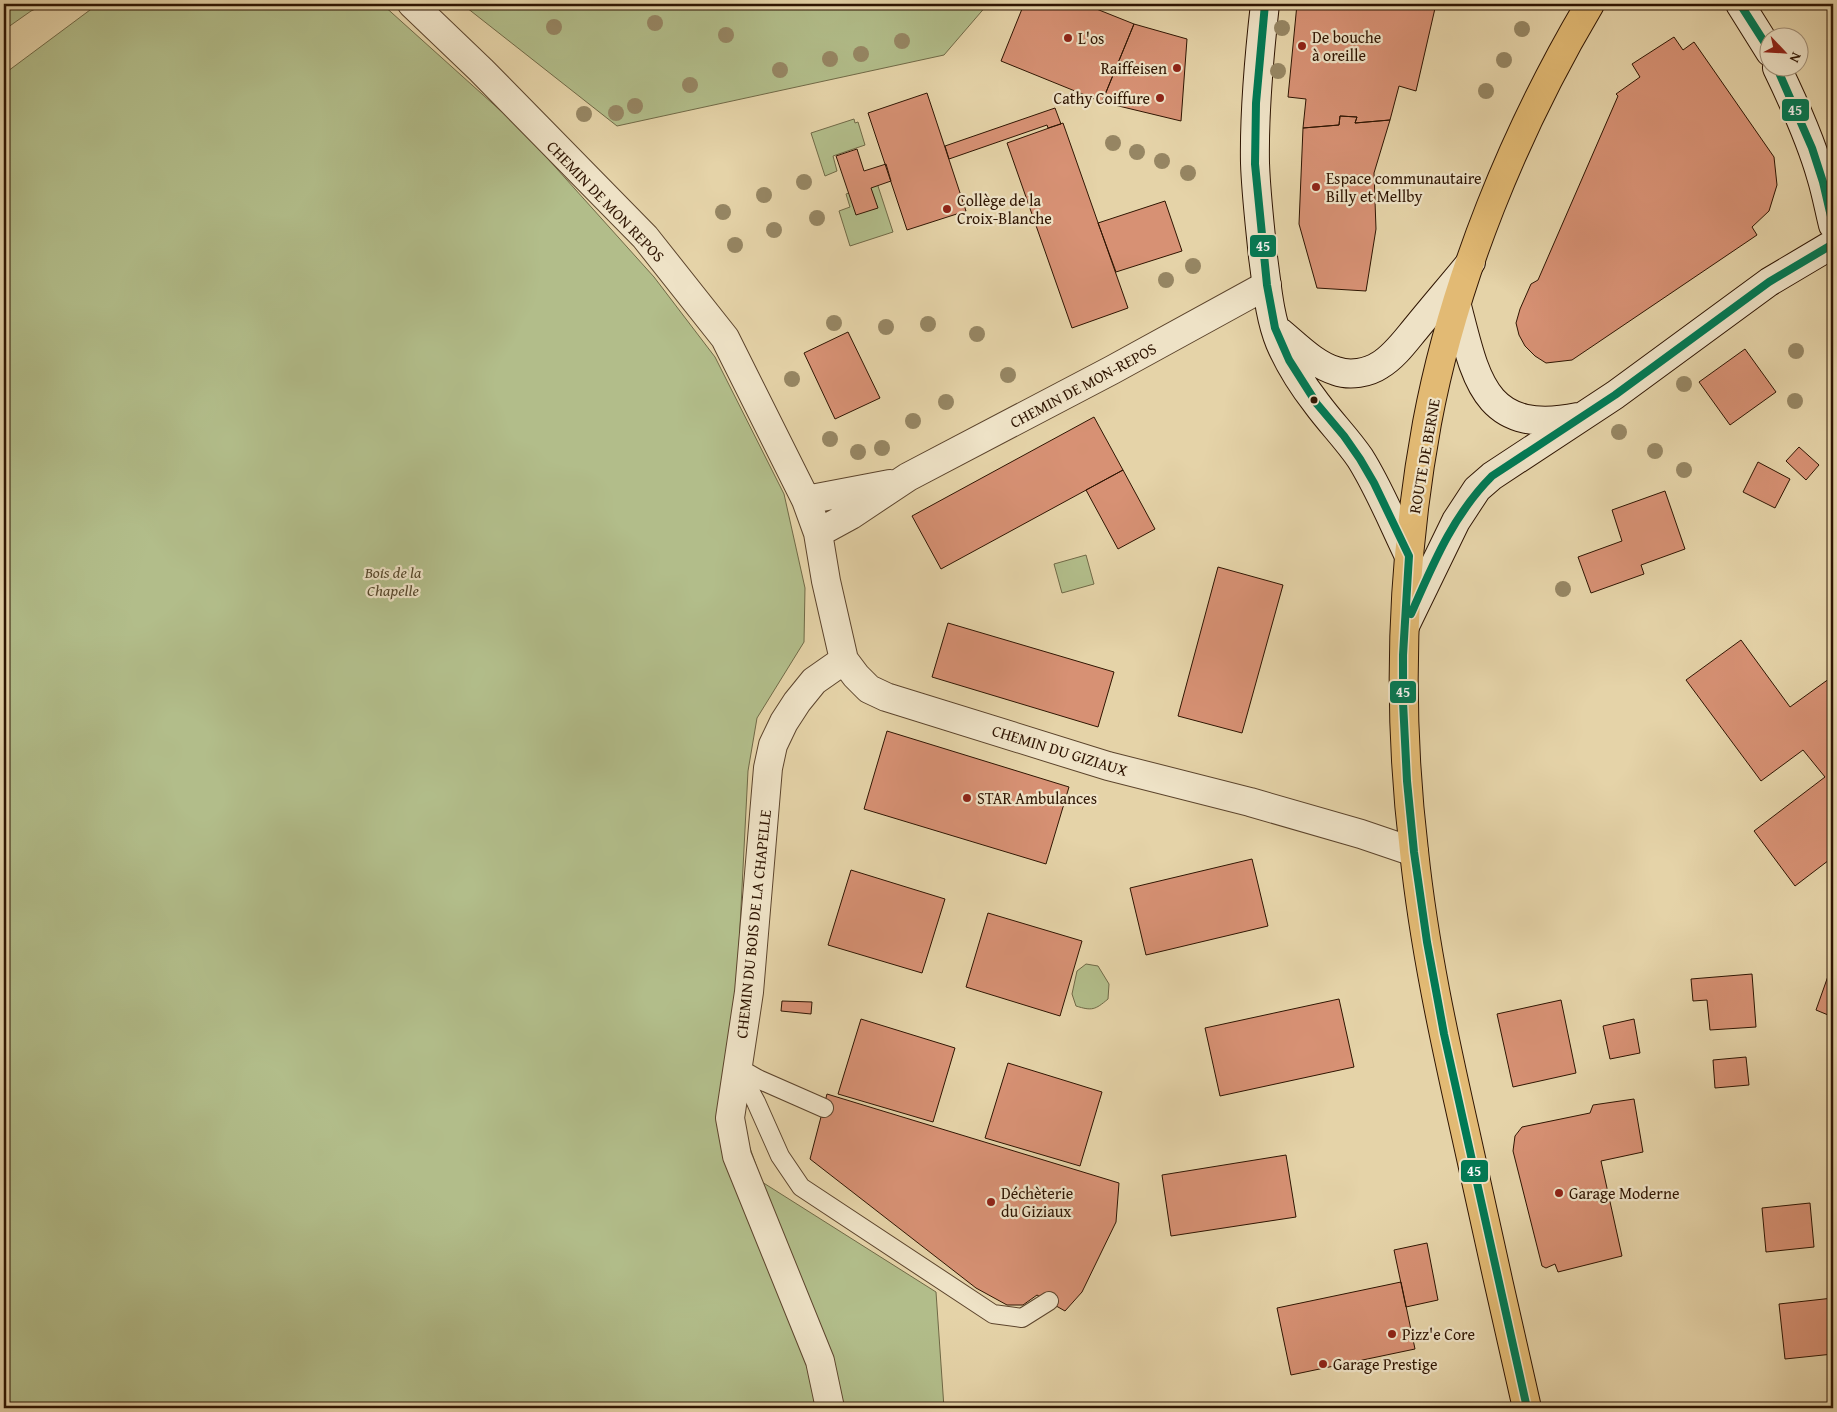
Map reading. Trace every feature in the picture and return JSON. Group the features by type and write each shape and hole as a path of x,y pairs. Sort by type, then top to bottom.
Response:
{"main road":[{"name":"ROUTE DE BERNE","path":"1527,1408 1444,1034 1427,942 1414,852 1407,782 1403,702 1405,626 1409,556 1418,479 1428,421 1457,306 1509,164 1569,38 1590,4"}],"street":[{"name":"CHEMIN DE MON REPOS","path":"412,4 481,70 645,237 724,338 806,500 818,533"},
{"path":"1265,4 1256,103 1255,156 1260,225 1267,285 1275,328 1284,351 1300,380 1360,459 1374,483 1409,556"},
{"path":"1740,4 1760,36"},
{"path":"1782,78 1797,110 1813,152 1833,225"},
{"path":"1405,626 1456,521 1477,488 1508,464 1586,415 1769,282 1833,244"},
{"path":"1275,328 1308,356 1328,369 1349,373 1358,373 1372,369 1383,364 1400,347 1472,261"},
{"name":"CHEMIN DE MON-REPOS","path":"818,533 851,515 898,482 1112,370 1267,285"},
{"path":"1457,306 1475,370 1489,397 1501,410 1516,417 1533,420 1559,420 1586,415"},
{"name":"CHEMIN DE MON-REPOS","path":"806,500 898,482"},
{"name":"CHEMIN DU GIZIAUX","path":"818,533 826,581 844,660 869,689 886,697 1108,766 1250,802 1361,834 1414,852"},
{"name":"CHEMIN DU BOIS DE LA CHAPELLE","path":"830,1408 820,1361 737,1156 730,1118 749,992 768,768 773,745 784,722 814,681 844,660"}],"lane":[{"path":"737,1067 758,1079 824,1108"},
{"path":"737,1067 756,1102 780,1156 801,1187 993,1314 1022,1318 1048,1301"}],"green space":[{"path":"4,4 46,4 31,11 4,30"},
{"name":"Bois de la Chapelle","path":"98,4 382,4 522,130 654,277 715,357 784,494 805,588 804,642 757,718 748,771 737,985 725,1077 762,1182 936,1292 944,1408 4,1408 4,74"},
{"path":"462,4 987,5 944,55 617,126"},
{"path":"854,119 855,123 858,122 865,145 833,156 837,171 825,176 811,133"},
{"path":"877,183 893,232 850,246 839,211 850,207 846,194"},
{"path":"1086,555 1094,584 1062,593 1054,564"},
{"path":"1086,964 1098,966 1109,984 1108,999 1100,1005 1086,1009 1076,1006 1072,994 1077,971"}],"building":[{"path":"1024,4 1084,4 1134,24 1102,102 1001,61"},
{"path":"1297,4 1436,4 1416,91 1399,86 1390,120 1355,123 1357,117 1340,116 1339,125 1303,128 1306,99 1288,97"},
{"path":"1134,24 1187,39 1181,121 1102,102"},
{"path":"1674,37 1683,50 1694,42 1774,157 1777,185 1769,211 1752,227 1757,235 1572,360 1546,363 1525,346 1519,335 1516,323 1520,309 1531,284 1538,280 1618,96 1616,94 1640,77 1632,64"},
{"path":"927,93 966,211 907,230 868,113"},
{"path":"1055,108 1061,124 1048,128 1047,125 949,159 945,146"},
{"path":"1340,116 1357,117 1355,123 1390,120 1374,173 1376,229 1366,291 1317,288 1299,224 1303,128 1339,125"},
{"path":"1063,123 1128,308 1072,328 1007,143"},
{"path":"857,149 864,171 886,164 891,181 871,188 878,208 856,215 836,156"},
{"path":"1165,201 1182,251 1116,272 1098,223"},
{"path":"848,332 880,398 835,419 804,353"},
{"path":"1745,349 1776,392 1730,425 1699,382"},
{"path":"1094,417 1123,470 941,569 912,516"},
{"path":"1799,447 1819,465 1806,480 1786,461"},
{"path":"1758,462 1790,479 1775,508 1743,492"},
{"path":"1123,470 1155,529 1118,549 1086,490"},
{"path":"1665,491 1685,549 1641,565 1644,574 1591,593 1578,557 1622,541 1612,510"},
{"path":"1218,567 1283,585 1242,733 1178,716"},
{"path":"948,623 1114,672 1098,727 932,677"},
{"path":"1741,640 1790,707 1833,676 1833,857 1795,886 1754,831 1825,777 1803,750 1761,781 1686,680"},
{"name":"STAR Ambulances","path":"887,731 1069,787 1046,864 864,809"},
{"path":"1252,859 1268,926 1146,955 1130,888"},
{"path":"851,870 945,899 922,973 828,945"},
{"path":"988,913 1082,941 1060,1016 966,987"},
{"path":"1833,962 1833,1017 1816,1010"},
{"path":"1752,974 1756,1027 1710,1030 1707,1000 1693,1001 1691,979"},
{"path":"1339,999 1354,1067 1220,1096 1205,1028"},
{"path":"1561,1000 1576,1073 1513,1087 1497,1014"},
{"path":"782,1001 812,1002 811,1014 781,1011"},
{"path":"861,1019 955,1048 933,1122 838,1094"},
{"path":"1634,1019 1640,1053 1610,1059 1603,1026"},
{"path":"1746,1057 1749,1085 1715,1088 1713,1060"},
{"path":"1008,1063 1102,1092 1080,1166 985,1138"},
{"name":"Déchèterie du Giziaux","path":"827,1094 1119,1183 1116,1222 1082,1292 1065,1311 1037,1295 1023,1305 1007,1305 976,1288 810,1159"},
{"path":"1634,1099 1643,1152 1601,1161 1622,1256 1558,1272 1555,1264 1546,1268 1542,1266 1513,1151 1515,1136 1522,1127 1590,1113 1593,1105"},
{"path":"1286,1155 1296,1217 1171,1236 1162,1175"},
{"path":"1810,1203 1814,1247 1766,1252 1762,1208"},
{"path":"1427,1243 1438,1300 1406,1307 1394,1250"},
{"path":"1401,1282 1415,1349 1291,1375 1277,1308"},
{"path":"1833,1298 1833,1354 1785,1359 1779,1304"}],"transit line":[{"name":"45","path":"1265,4 1256,103 1255,164 1267,285 1275,328 1289,360 1317,404 1344,436 1360,459 1374,483 1409,556 1403,655 1403,702 1407,781 1414,852 1427,942 1444,1034 1527,1408"},
{"name":"45","path":"1740,4 1760,35"},
{"name":"45","path":"1781,78 1812,148 1823,182 1833,225"},
{"name":"45","path":"1411,614 1445,541 1466,507 1492,476 1615,395 1769,282 1833,244"}],"place":[{"name":"L'os","path":"1068,38"},
{"name":"De bouche à oreille","path":"1302,46"},
{"name":"Raiffeisen","path":"1177,68"},
{"name":"Cathy Coiffure","path":"1160,98"},
{"name":"Espace communautaire Billy et Mellby","path":"1316,187"},
{"name":"Collège de la Croix-Blanche","path":"947,209"},
{"name":"STAR Ambulances","path":"967,798"},
{"name":"Garage Moderne","path":"1559,1193"},
{"name":"Déchèterie du Giziaux","path":"991,1202"},
{"name":"Pizz'e Core","path":"1392,1334"},
{"name":"Garage Prestige","path":"1323,1364"}]}
